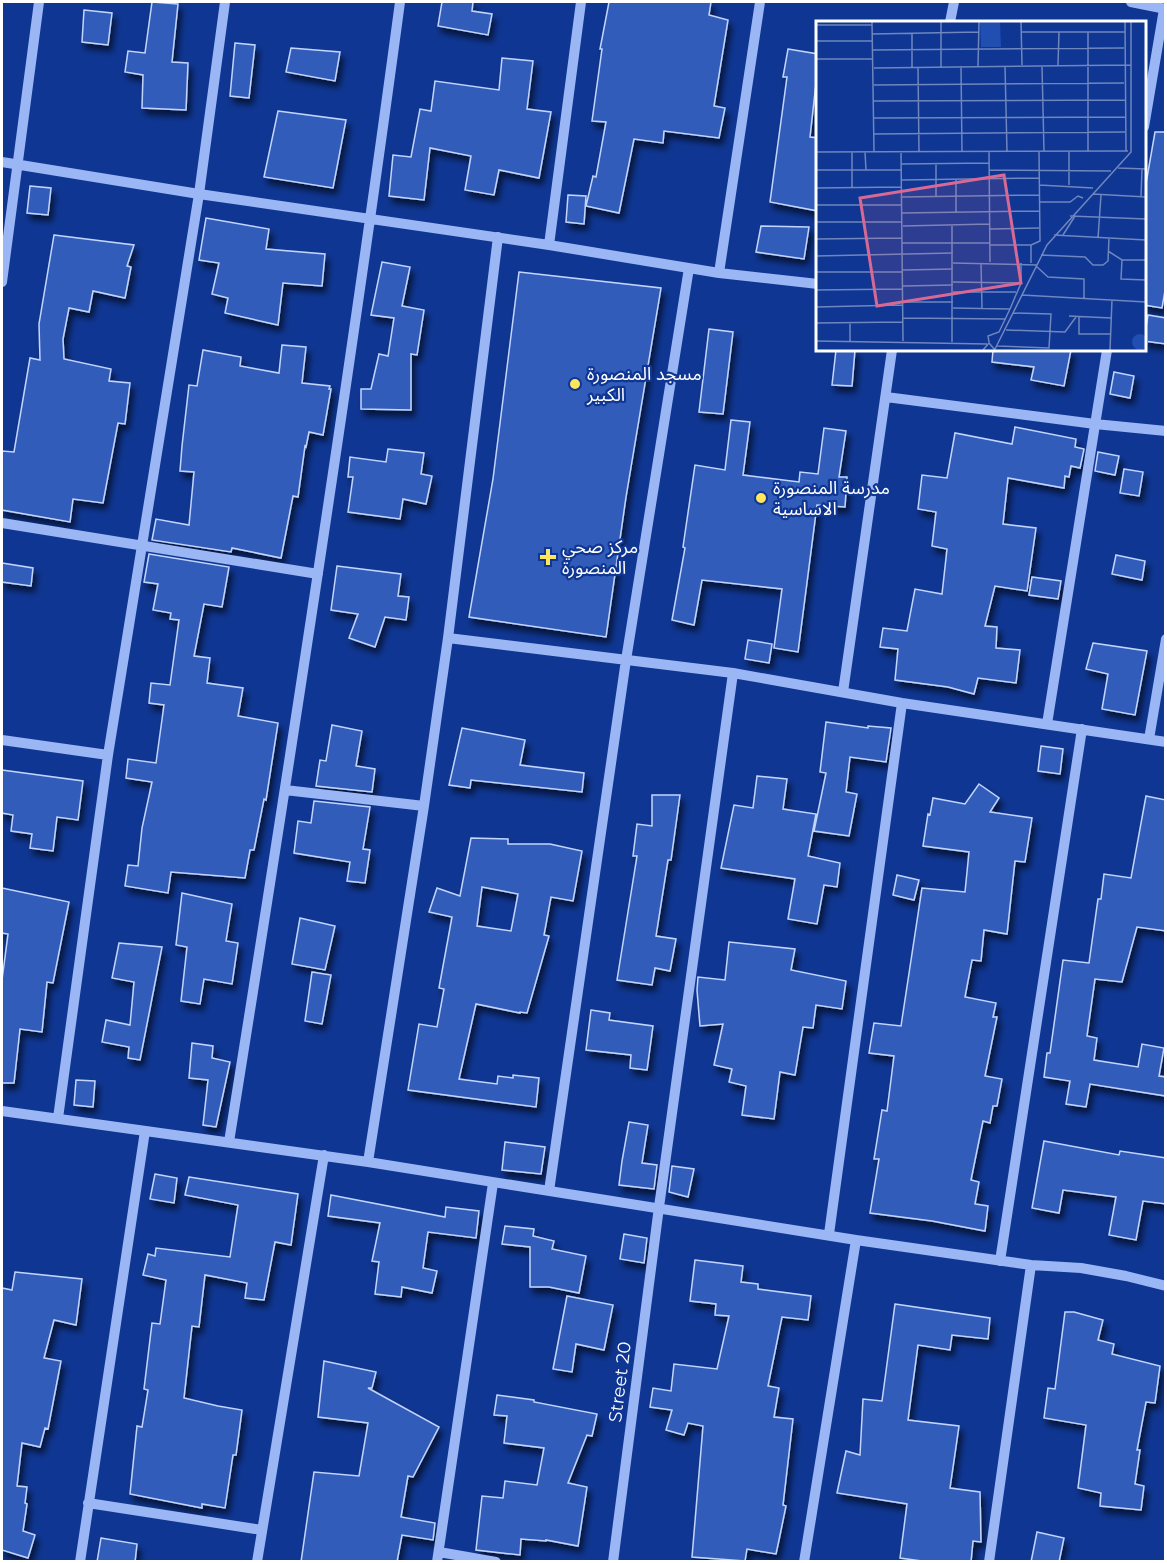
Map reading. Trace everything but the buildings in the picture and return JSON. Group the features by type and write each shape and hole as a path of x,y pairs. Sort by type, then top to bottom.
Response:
{"street":[{"path":"2,282 39,2"},
{"path":"58,1118 108,755 199,194 225,2"},
{"path":"229,1142 318,574 371,220 400,2"},
{"path":"549,245 581,2"},
{"path":"719,273 760,2"},
{"path":"950,21 954,2"},
{"path":"1131,2 1165,9 1146,116"},
{"path":"2,162 719,273 816,284"},
{"path":"368,1162 448,638 498,237"},
{"path":"549,1191 627,660 689,268"},
{"path":"843,692 892,351"},
{"path":"1047,724 1107,351"},
{"path":"886,397 1166,431"},
{"path":"2,523 318,574"},
{"path":"448,638 733,673 902,703 1166,742"},
{"path":"1149,739 1166,639"},
{"name":"Street 20","path":"613,1562 659,1207 733,673"},
{"path":"829,1234 902,703"},
{"path":"1000,1261 1082,729"},
{"path":"2,740 108,755"},
{"path":"285,790 424,807"},
{"path":"2,1111 324,1155 1000,1261 1081,1268 1166,1286"},
{"path":"80,1562 145,1131"},
{"path":"257,1562 324,1155"},
{"path":"494,1183 438,1557 496,1562"},
{"path":"804,1562 856,1240"},
{"path":"989,1562 1031,1265"},
{"path":"88,1503 262,1530"}],"place":[{"name":"مسجد المنصورة الكبير","path":"575,384"},
{"name":"مدرسة المنصورة الاساسية","path":"761,498"},
{"name":"مركز صحي المنصورة","path":"548,557"}]}
